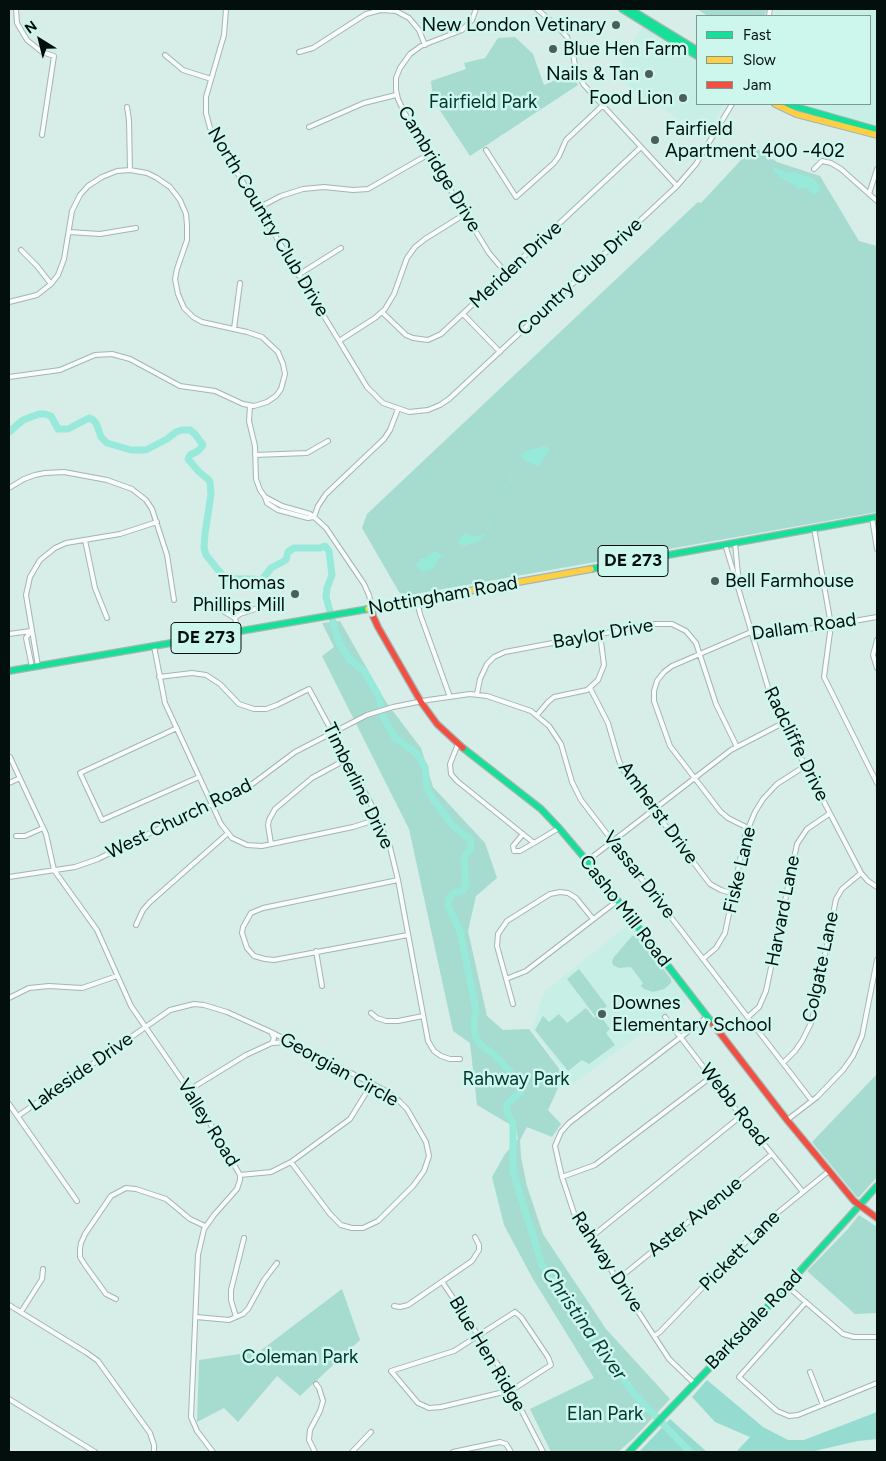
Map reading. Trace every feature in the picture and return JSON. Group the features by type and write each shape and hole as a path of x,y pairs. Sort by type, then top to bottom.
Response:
{"main road":[{"path":"622,9 696,55"},
{"path":"630,9 696,49"},
{"path":"777,105 796,114 877,135"},
{"path":"789,105 877,130"},
{"name":"Nottingham Road","path":"9,671 417,601 874,517"},
{"name":"Casho Mill Road","path":"372,609 376,624 421,702 437,724 458,744 541,810 559,828 587,861 787,1120 859,1206 877,1218"},
{"name":"Barksdale Road","path":"629,1452 787,1286 877,1186"}],"street":[{"path":"16,9 17,23 27,40 42,52 54,56 42,135"},
{"name":"North Country Club Drive","path":"226,9 224,35 205,102 208,123 370,392 383,403 398,410"},
{"name":"Cambridge Drive","path":"476,9 472,20 462,30 414,51 402,63 396,78 396,95 404,112 489,253 506,273"},
{"path":"537,9 567,37 572,48 578,76 584,86 677,186"},
{"path":"299,52 313,48 366,14 381,10 396,11 409,18 419,30 425,45"},
{"path":"165,55 183,70 211,80"},
{"path":"309,127 364,103 396,95"},
{"name":"Country Club Drive","path":"398,410 418,412 434,408 444,402 500,352 677,186 696,164 731,105"},
{"path":"486,150 516,197 554,163 566,140 602,106"},
{"path":"127,107 130,120 130,170"},
{"name":"Meriden Drive","path":"382,312 406,335 423,340 432,339 441,334 641,147"},
{"path":"258,208 281,196 303,189 324,187 353,190 368,189 429,154"},
{"path":"814,169 822,161 831,163 841,169 877,201"},
{"path":"869,194 877,169"},
{"path":"9,302 37,295 51,284 58,275 62,265 74,206 88,186 107,174 130,170 147,173 162,180 177,195 184,208 187,235 175,279 176,290 182,303 190,314 198,320 208,324 253,333 267,340 278,352 284,370 284,384 279,393 268,402 250,406 215,391 180,386 130,359 112,354 95,355 60,370 9,377"},
{"path":"339,341 370,322 391,301 407,258 415,247 465,214"},
{"path":"68,232 100,234 136,228"},
{"path":"298,274 341,248"},
{"path":"21,250 51,284"},
{"path":"234,329 240,283"},
{"path":"463,314 500,352"},
{"path":"250,406 249,421 255,455 256,479 267,503 278,510 314,518 326,528 364,584 372,609"},
{"path":"314,518 318,506 326,494 387,435 398,410"},
{"path":"255,455 307,453 328,441"},
{"path":"9,488 24,479 44,473 64,472 90,476 122,485 140,494 152,509 157,522 167,554 174,600"},
{"path":"874,517 877,549"},
{"path":"35,666 26,638 31,631 26,595 28,582 33,571 44,556 55,548 66,544 120,534 157,522"},
{"path":"814,528 831,625 824,677 877,783"},
{"path":"85,540 95,588 107,618"},
{"name":"Radcliffe Drive","path":"735,542 740,588 768,693 861,873 877,887"},
{"name":"Radcliffe Drive","path":"725,544 735,579 740,588"},
{"path":"417,601 450,697"},
{"path":"235,618 240,614 270,604 280,607"},
{"path":"214,606 235,618 238,632"},
{"name":"Dallam Road","path":"748,828 728,818 720,811 667,741 655,706 654,691 657,681 672,666 751,632 796,631 877,617"},
{"name":"Baylor Drive","path":"476,694 484,670 491,660 499,654 653,624 672,624 690,634 701,654 716,704 737,746"},
{"path":"9,634 31,631"},
{"path":"537,715 554,697 590,688 598,680 604,669 600,634"},
{"path":"877,640 873,656 877,668"},
{"path":"154,646 164,699 212,805 227,834 236,841 247,846 256,847 353,827 378,819"},
{"name":"Timberline Drive","path":"159,677 192,673 206,675 216,681 239,704 254,709 266,709 277,705 308,688 378,819 390,847 398,880 428,1041 434,1051 446,1058 460,1059"},
{"name":"Amherst Drive","path":"590,688 608,723 621,766 710,884 717,889 734,894"},
{"name":"Vassar Drive","path":"450,697 476,694 526,709 537,715 549,726 563,749 570,776 578,794 812,1101"},
{"name":"West Church Road","path":"9,878 80,866 247,788 289,756 362,717 385,709 450,697"},
{"path":"587,861 737,746 783,723"},
{"path":"177,728 80,773 102,820 199,777"},
{"path":"458,744 450,764 454,778 534,843"},
{"path":"10,757 48,840 54,870"},
{"path":"270,844 268,820 275,809 312,778 347,759"},
{"name":"Fiske Lane","path":"703,959 716,948 725,933 748,828 755,812 767,794 786,776 805,766"},
{"path":"9,783 20,778"},
{"name":"Harvard Lane","path":"748,1017 758,1007 766,991 797,844 807,829 830,814"},
{"path":"16,836 25,836 43,828"},
{"path":"523,834 513,846 514,851 520,851 559,828"},
{"path":"136,925 143,910 150,902 227,834"},
{"name":"Valley Road","path":"54,870 98,930 131,1006 189,1090 240,1175 237,1189 206,1226 201,1235 198,1255 192,1417 197,1431 212,1452"},
{"name":"Colgate Lane","path":"783,1062 802,1041 812,1021 836,899 842,889 861,873"},
{"path":"398,880 263,908 251,914 243,927 242,933 248,948 254,956 274,960 408,935"},
{"path":"513,1004 498,952 497,940 501,929 511,917 550,894 560,892 568,893 576,898 593,919"},
{"path":"506,979 526,971 617,901"},
{"path":"316,951 322,986"},
{"path":"787,1120 812,1101 847,1065 859,1043 865,1022 877,960"},
{"path":"9,998 29,988 49,986 82,988 117,976"},
{"name":"Georgian Circle","path":"145,1027 170,1010 194,1004 216,1008 271,1032 386,1092 399,1101 407,1109 426,1142 429,1156 424,1171 413,1186 378,1221 363,1228 341,1225 330,1214 291,1162"},
{"path":"371,1013 377,1018 386,1021 398,1021 423,1016"},
{"name":"Webb Road","path":"665,1017 741,1116 803,1192"},
{"name":"Rahway Drive","path":"694,1383 674,1364 654,1336 571,1207 555,1146 564,1127 707,1017"},
{"name":"Lakeside Drive","path":"18,1116 145,1027"},
{"path":"271,1032 274,1038 272,1044"},
{"path":"189,1090 246,1056 272,1044 290,1042"},
{"path":"562,1177 595,1165 711,1077"},
{"path":"240,1175 272,1172 291,1162 350,1119 371,1085"},
{"path":"9,1104 77,1201"},
{"path":"590,1238 741,1116"},
{"name":"Aster Avenue","path":"617,1280 772,1154"},
{"name":"Pickett Lane","path":"654,1336 660,1332 760,1227 829,1171"},
{"path":"116,1300 106,1294 80,1257 81,1243 85,1234 111,1196 126,1188 136,1189 166,1199 190,1219 206,1226"},
{"path":"394,1306 408,1305 466,1266 476,1256 478,1244 475,1237"},
{"path":"236,1317 231,1300 231,1290 244,1238"},
{"path":"196,1317 229,1320 236,1317 248,1309 264,1280 277,1263"},
{"path":"21,1312 42,1279 43,1269"},
{"name":"Blue Hen Ridge","path":"443,1283 498,1365 543,1452"},
{"path":"787,1286 843,1334 854,1337 877,1337"},
{"path":"806,1302 739,1377 777,1411 785,1415 798,1415 877,1383"},
{"path":"9,1305 88,1353 98,1362 150,1432 154,1444 154,1452"},
{"path":"515,1312 518,1313 551,1365 512,1390 429,1408 418,1403 391,1371 450,1353 479,1336 515,1312"},
{"path":"810,1372 823,1405"},
{"path":"315,1452 310,1444 310,1430 320,1411 322,1401 320,1388 316,1384"},
{"path":"9,1399 95,1452"},
{"path":"352,1452 371,1432"},
{"path":"453,1452 500,1442 506,1444 511,1452"}],"shaded area":[{"path":"775,9 877,9 877,127 807,106 871,105 871,15 774,15"},
{"path":"643,26 696,59 696,105 724,105 706,135 634,91 615,73"},
{"path":"773,167 788,173 794,172 813,178 819,185 819,191 814,195 806,188 798,189 793,184 782,179 773,170"},
{"path":"545,446 549,451 539,466 527,462 521,457 521,454"},
{"path":"465,533 472,536 479,536 484,533 485,535 479,541 464,546 458,543"},
{"path":"433,552 441,555 445,554 438,560 433,569 422,572 416,565 420,561 419,559 425,558"},
{"name":"Downes Elementary School","path":"630,923 688,999 573,1084 532,1029 544,992"},
{"path":"707,1380 763,1427 788,1440 804,1440 877,1412 877,1439 858,1441 810,1452 736,1452 750,1437 715,1422 692,1397"},
{"path":"670,1419 707,1452 639,1452"}],"green space":[{"path":"697,9 766,9 765,15 706,15"},
{"name":"Fairfield Park","path":"515,37 533,54 544,85 572,73 578,85 470,156 433,100 431,81 466,69 464,63 485,58 498,38"},
{"path":"754,146 777,162 820,176 859,241 877,246 877,512 404,596 399,592 362,528 367,514 698,202 701,203"},
{"name":"Rahway Park","path":"340,621 386,702 421,748 433,787 485,843 497,878 476,896 468,931 487,1016 503,1030 529,1029 564,1075 548,1110 561,1124 552,1137 527,1127 520,1140 521,1157 527,1186 543,1234 606,1329 670,1399 634,1438 618,1452 551,1452 530,1409 594,1378 533,1279 504,1225 492,1177 505,1154 518,1139 516,1128 477,1105 470,1043 453,1031 409,829 322,656 334,647 322,623"},
{"path":"636,935 671,979 671,983 664,989 653,992 644,989 641,986 643,983 631,967 619,968 613,965 614,957 632,936"},
{"path":"579,969 607,1006 595,1016 567,979"},
{"path":"586,1008 594,1018 599,1014 610,1029 606,1033 615,1045 589,1064 582,1060 568,1071 535,1030 543,1016 549,1022 559,1014 567,1023"},
{"path":"877,1074 877,1177 857,1197 812,1142"},
{"path":"859,1215 877,1227 877,1313 855,1314 807,1271"},
{"name":"Coleman Park","path":"342,1289 360,1340 300,1396 277,1376 238,1422 224,1408 197,1422 199,1360 260,1351"}],"waterway":[{"name":"Christina River","path":"9,432 23,420 39,414 51,416 58,429 68,429 89,418 96,423 101,437 107,443 131,450 146,450 176,432 190,430 203,445 198,451 190,455 188,459 210,482 211,494 204,548 206,555 223,576 228,579 253,579 261,581 271,568 286,560 288,552 294,548 320,548 325,546 329,551 332,575 326,597 339,643 351,661 364,671 379,697 383,716 395,738 416,753 425,767 427,788 433,799 453,826 470,839 471,848 464,858 466,886 462,891 454,893 449,898 448,906 460,931 476,1010 475,1036 481,1045 495,1055 522,1085 521,1092 507,1104 507,1113 513,1123 513,1172 542,1265 566,1303 581,1318 588,1335 638,1398 690,1452"},
{"path":"513,480 515,482 521,475"},
{"path":"509,477 512,478 511,480"},
{"path":"501,493 512,480"},
{"path":"486,530 495,514"}],"traffic: fast":[{"path":"622,9 696,55"},
{"path":"630,9 696,49"},
{"path":"790,105 877,130"},
{"path":"591,569 877,517"},
{"path":"9,671 368,609"},
{"path":"463,748 541,809 559,828 587,861 713,1024"},
{"path":"629,1452 763,1312 877,1186"}],"traffic: slow":[{"path":"777,105 796,114 877,135"},
{"path":"368,609 591,569"}],"traffic: jam":[{"path":"372,609 378,627 421,702 437,724 463,748"},
{"path":"713,1024 787,1120 854,1201 877,1218"}],"place":[{"name":"New London Vetinary","path":"616,25"},
{"name":"Blue Hen Farm","path":"553,49"},
{"name":"Nails & Tan","path":"649,74"},
{"name":"Food Lion","path":"683,98"},
{"name":"Fairfield Apartment 400 -402","path":"655,140"},
{"name":"Bell Farmhouse","path":"715,581"},
{"name":"Thomas Phillips Mill","path":"295,594"},
{"name":"Downes Elementary School","path":"602,1014"}],"park label":[{"name":"Elan Park","path":"605,1414"}]}
